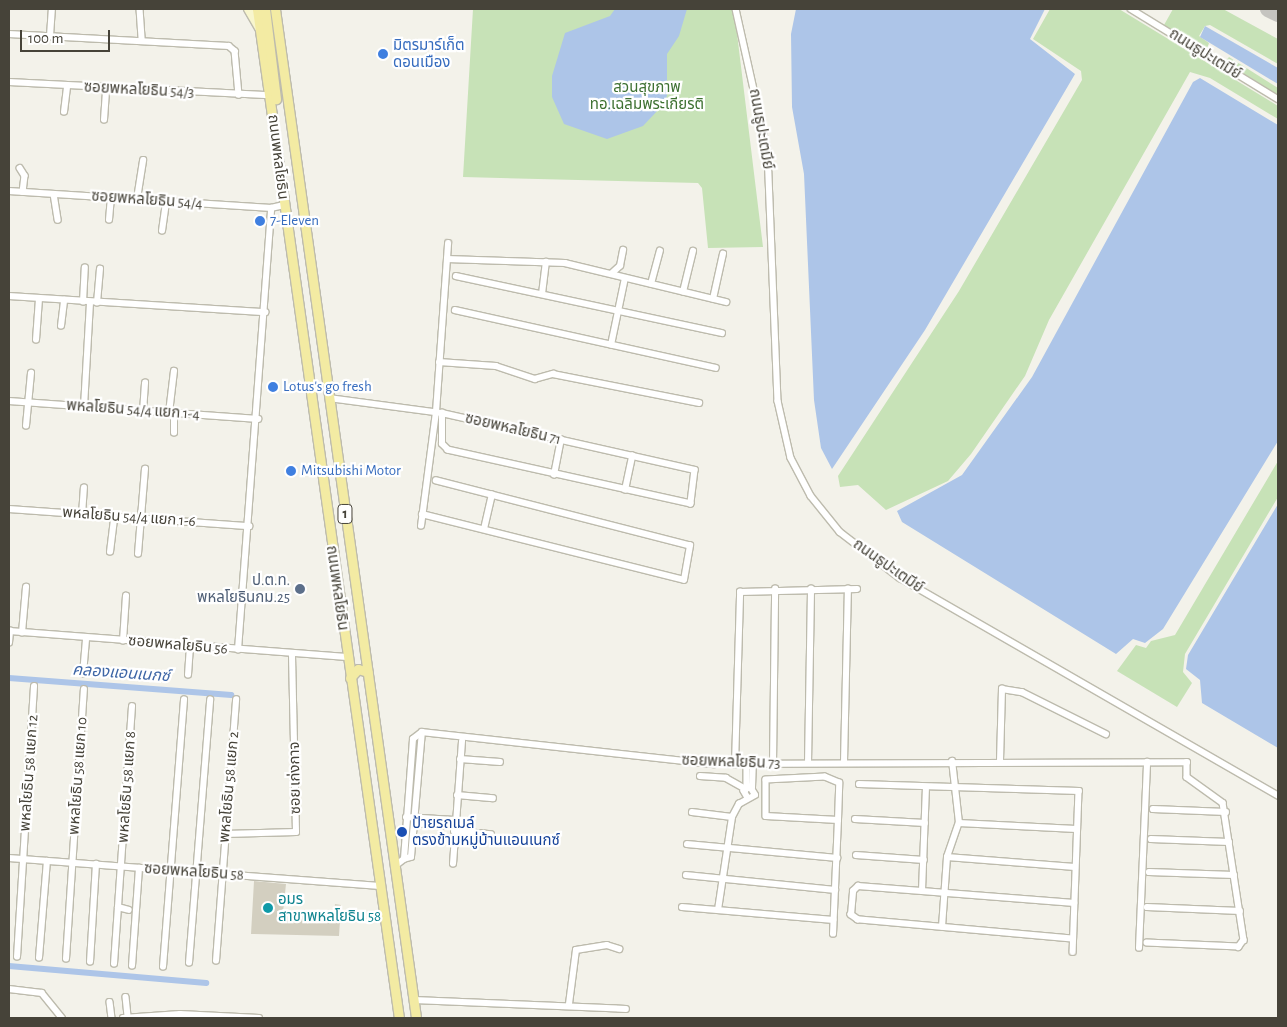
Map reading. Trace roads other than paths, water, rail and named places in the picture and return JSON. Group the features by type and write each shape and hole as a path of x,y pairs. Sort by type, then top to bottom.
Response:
{"main road":[{"path":"248,9 260,30"},
{"name":"ถนนพหลโยธิน","path":"257,9 398,1018"},
{"path":"265,9 272,59 274,124"},
{"name":"ถนนพหลโยธิน","path":"275,9 416,1018"},
{"path":"284,205 302,204"},
{"path":"350,678 355,670 368,672"}],"street":[{"path":"50,36 52,9"},
{"path":"140,9 142,41"},
{"name":"ถนนธูปะเตมีย์","path":"736,9 768,152 778,401 791,458 810,496 840,532 900,578 1278,794"},
{"name":"ถนนธูปะเตมีย์","path":"1131,9 1278,100"},
{"path":"9,34 232,47 239,95"},
{"name":"ซอยพหลโยธิน 54/3","path":"9,82 239,95 270,95"},
{"path":"64,112 67,86"},
{"path":"104,120 106,88"},
{"path":"137,199 143,160"},
{"path":"20,168 24,173 23,192"},
{"name":"ซอยพหลโยธิน 54/4","path":"9,191 271,208 284,205"},
{"path":"54,194 58,220"},
{"path":"109,220 110,198"},
{"path":"162,231 166,201"},
{"path":"238,650 266,312 271,208"},
{"path":"448,243 439,362 439,412 444,449 625,490 632,456"},
{"path":"611,274 620,266 623,250"},
{"path":"651,284 660,251"},
{"path":"683,292 693,251"},
{"path":"713,299 724,254"},
{"path":"447,259 546,262 611,274 726,302"},
{"path":"542,294 546,262"},
{"path":"83,302 85,268"},
{"path":"84,407 94,303 100,269"},
{"path":"456,276 722,333"},
{"path":"611,345 625,278"},
{"path":"9,296 94,303 266,312"},
{"path":"36,340 39,299"},
{"path":"61,326 64,300"},
{"path":"455,310 716,368"},
{"path":"439,362 496,366 535,379 553,374 699,403"},
{"path":"174,371 171,413 174,433"},
{"path":"26,426 31,374"},
{"path":"143,412 145,383"},
{"name":"ซอยพหลโยธิน 71","path":"329,398 439,412 695,470 697,479 688,506 625,490"},
{"name":"พหลโยธิน 54/4 แยก 1-4","path":"9,401 258,419"},
{"path":"421,526 439,412"},
{"path":"554,475 561,440"},
{"path":"138,554 145,469"},
{"path":"422,514 684,580 690,546 436,481"},
{"path":"82,514 84,488"},
{"path":"484,529 492,495"},
{"name":"พหลโยธิน 54/4 แยก 1-6","path":"9,509 249,526"},
{"path":"110,552 114,517"},
{"path":"22,633 26,587"},
{"path":"844,762 848,588"},
{"path":"735,765 740,592 775,589 857,589"},
{"path":"773,764 775,589"},
{"path":"808,763 811,589"},
{"path":"123,641 126,596"},
{"path":"9,631 9,643"},
{"name":"ซอยพหลโยธิน 56","path":"9,631 347,657"},
{"path":"83,674 86,638"},
{"path":"188,675 190,646"},
{"name":"ซอย เก่งกาจ","path":"225,834 296,832 292,654"},
{"name":"พหลโยธิน 58 แยก 12","path":"17,957 34,687"},
{"path":"1000,761 1002,689 1022,692 1106,734"},
{"name":"พหลโยธิน 58 แยก 10","path":"66,959 84,690"},
{"path":"163,967 184,700"},
{"path":"189,963 210,700"},
{"name":"พหลโยธิน 58 แยก 2","path":"216,961 236,700"},
{"name":"พหลโยธิน 58 แยก 8","path":"114,964 132,707"},
{"path":"395,866 411,856 422,732"},
{"path":"404,859 413,739 422,732"},
{"name":"ซอยพหลโยธิน 73","path":"422,732 735,765 952,761 1187,762 1187,777 1218,797 1226,812"},
{"path":"453,864 454,825 462,741"},
{"path":"460,758 500,762"},
{"path":"942,927 946,893 947,856 959,823 952,761"},
{"path":"1139,948 1147,762"},
{"path":"748,798 750,765"},
{"path":"700,776 726,778 748,788 755,795"},
{"path":"832,934 838,820 836,779 770,777 766,780 766,816 838,820"},
{"path":"860,784 926,788 1079,791 1076,829 1073,952"},
{"path":"922,891 926,788"},
{"path":"718,910 732,817 748,798 765,793"},
{"path":"457,795 493,798"},
{"path":"1147,942 1239,947 1244,940 1226,812 1153,809"},
{"path":"692,812 732,817"},
{"path":"406,819 454,825 490,834"},
{"path":"855,819 925,823"},
{"path":"959,823 1076,829"},
{"path":"1151,839 1229,842"},
{"path":"687,844 836,858"},
{"path":"856,855 924,860"},
{"path":"947,856 1075,867"},
{"name":"ซอยพหลโยธิน 58","path":"9,858 380,886"},
{"path":"40,958 46,861"},
{"path":"90,962 96,864"},
{"path":"132,966 139,868"},
{"path":"1149,872 1234,875"},
{"path":"686,875 835,890"},
{"path":"1072,939 858,920 851,915 854,887 1074,903"},
{"path":"118,907 129,910"},
{"path":"682,907 833,920"},
{"path":"1147,907 1240,911"},
{"path":"569,1004 576,950 607,945 619,949"},
{"path":"9,990 42,993 62,1018"},
{"path":"126,997 126,1018 180,1014 257,1018"},
{"path":"414,1000 569,1004 626,1008"},
{"path":"110,1002 112,1018"}],"water":[{"path":"615,9 687,9 679,36 667,54 667,96 659,109 643,126 607,139 564,124 552,97 552,76 565,33 610,16"},
{"path":"796,9 1045,9 1030,39 1075,74 925,330 832,469 821,448 814,400 804,174 792,107 791,34"},
{"path":"1205,26 1278,68 1278,84 1200,37"},
{"path":"1200,78 1278,125 1278,441 1163,629 1145,643 1133,639 1116,654 902,522 897,511 962,475 1032,377 1193,82"},
{"path":"1278,504 1278,748 1202,703 1200,680 1186,669 1188,655"}],"waterway":[{"name":"คลองแอนเนกซ์","path":"9,678 231,695"},
{"name":"คลองแอนเนกซ์","path":"9,966 206,983"}],"place":[{"name":"มิตรมาร์เก็ต ดอนเมือง","path":"383,54"},
{"name":"7-Eleven","path":"260,221"},
{"name":"Lotus's go fresh","path":"273,387"},
{"name":"Mitsubishi Motor","path":"291,471"},
{"name":"ป.ต.ท. พหลโยธินกม.25","path":"300,589"},
{"name":"ป้ายรถเมล์ ตรงข้ามหมู่บ้านแอนเนกซ์","path":"402,832"},
{"name":"อมร สาขาพหลโยธิน 58","path":"268,908"}],"park label":[{"name":"สวนสุขภาพ ทอ.เฉลิมพระเกียรติ","path":"647,96"}]}
